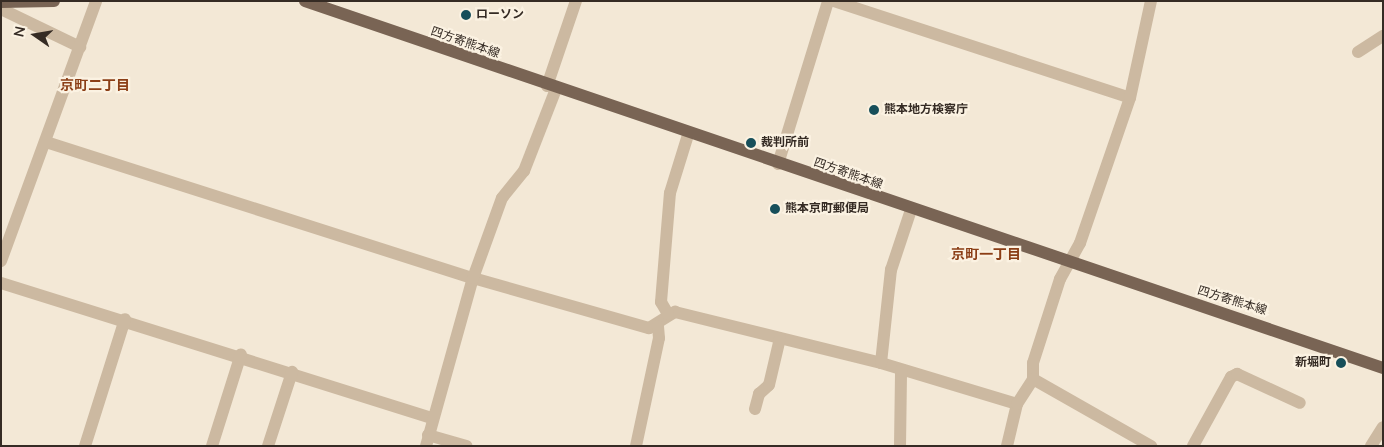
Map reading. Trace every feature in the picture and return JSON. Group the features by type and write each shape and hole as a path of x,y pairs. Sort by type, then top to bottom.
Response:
{"main road":[{"path":"1,2 54,1"},
{"name":"四方寄熊本線","path":"306,1 688,135 1068,264 1333,348 1383,368"}],"street":[{"path":"1,262 96,1"},
{"path":"466,446 427,440 432,418 473,278 502,198 524,171 552,88 576,1"},
{"path":"778,164 828,1"},
{"path":"834,1 1130,98"},
{"path":"1007,446 1017,404 1033,379 1033,363 1068,264 1080,243 1130,98 1151,1"},
{"path":"1,9 80,47"},
{"path":"1358,52 1383,36"},
{"path":"688,135 670,193 661,302 668,314 780,338 881,363 1017,404"},
{"path":"46,142 473,278 649,328 658,326 668,314"},
{"path":"881,363 891,270 911,210"},
{"path":"1,282 241,354 432,418"},
{"path":"85,446 125,319"},
{"path":"636,446 659,338 658,326"},
{"path":"755,409 760,394 769,384 780,338"},
{"path":"212,446 241,354"},
{"path":"900,446 901,370"},
{"path":"268,446 292,372"},
{"path":"1193,446 1231,377 1238,374 1300,403"},
{"path":"1033,379 1151,446"},
{"path":"1371,446 1383,427"}],"place":[{"name":"ローソン","path":"466,15"},
{"name":"熊本地方検察庁","path":"874,110"},
{"name":"裁判所前","path":"751,143"},
{"name":"熊本京町郵便局","path":"775,209"},
{"name":"新堀町","path":"1341,363"}],"district":[{"name":"京町二丁目","path":"95,86"},
{"name":"京町一丁目","path":"986,255"}]}
